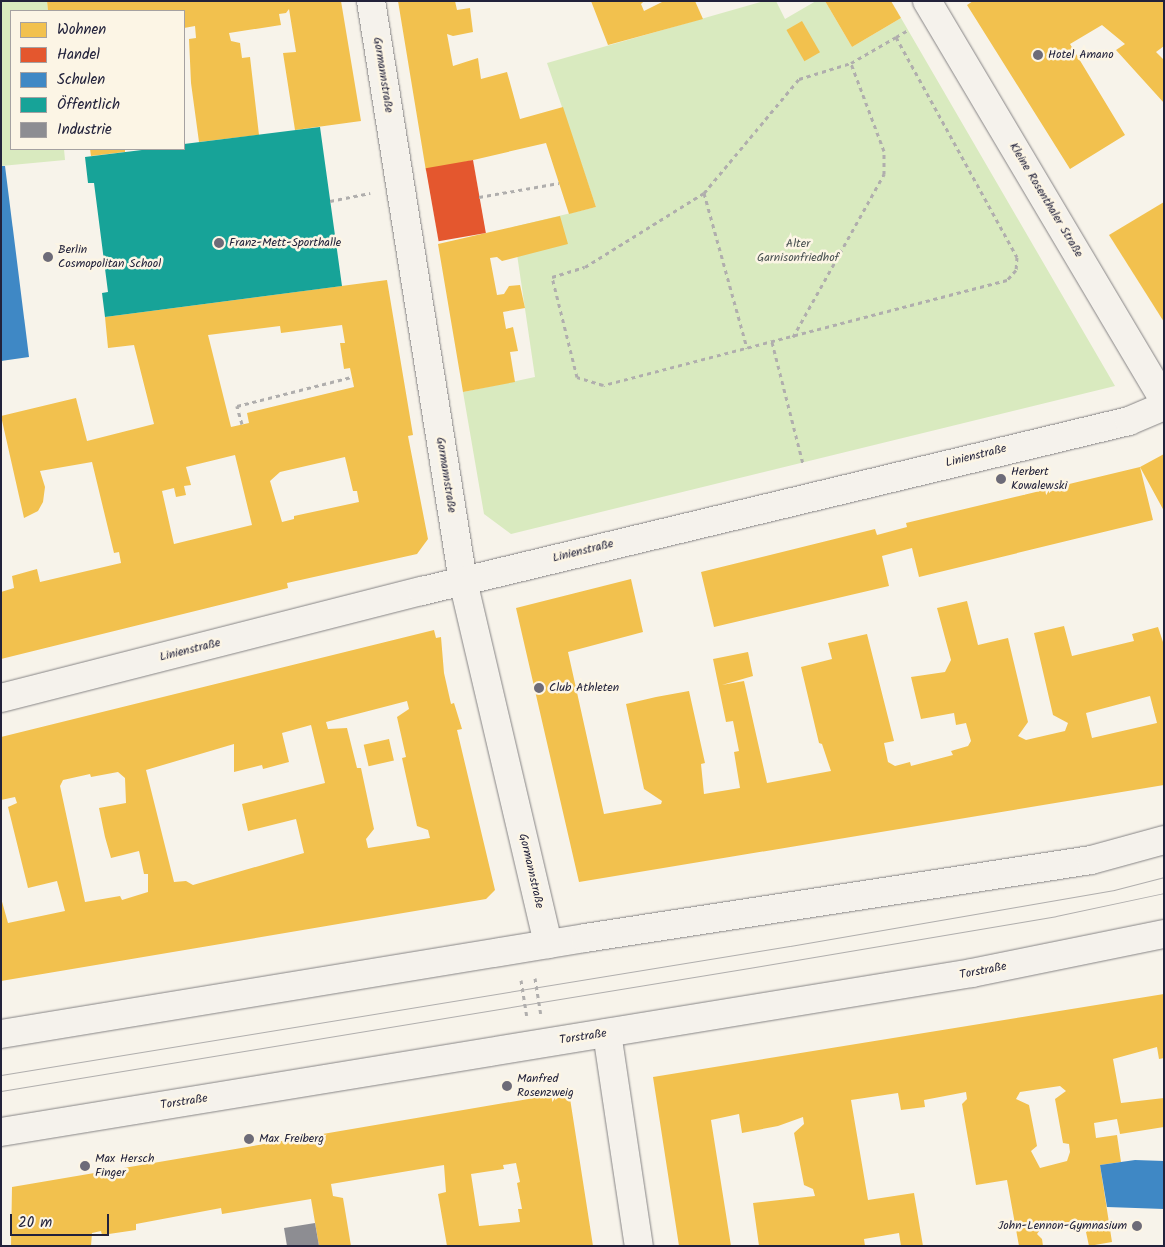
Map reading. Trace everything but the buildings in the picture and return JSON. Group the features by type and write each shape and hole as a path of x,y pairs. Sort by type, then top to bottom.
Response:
{"street":[{"name":"Gormannstraße","path":"371,1 463,581 548,944"},
{"name":"Kleine Rosenthaler Straße","path":"927,1 1164,400"},
{"name":"Linienstraße","path":"1,698 463,581 1129,421 1164,406"},
{"path":"1,1034 548,944 1091,860 1164,840"},
{"name":"Torstraße","path":"1,1132 972,973 1164,934"},
{"path":"607,1033 639,1246"}],"path":[{"path":"896,37 1017,257 1016,270 1007,280 603,385 578,377 552,278 585,267 704,194 799,79 851,63 896,37 911,29"},
{"path":"793,337 884,174 884,151 851,63"},
{"path":"479,197 559,183"},
{"path":"330,201 378,192"},
{"path":"704,194 747,348"},
{"path":"772,342 803,464"},
{"path":"242,424 237,406 352,377"},
{"path":"516,950 532,1046"},
{"path":"542,1019 534,974 543,972"}],"green space":[{"path":"1,1 47,1 48,10 10,10 10,150 64,150 65,160 1,166"},
{"name":"Alter Garnisonfriedhof","path":"764,1 776,1 785,19 816,1 825,1 852,47 901,18 1115,386 511,534 484,514 463,392 535,377 513,227 596,207 547,63"}],"tram line":[{"path":"1,1075 790,946 1114,890 1164,877"},
{"path":"1,1091 1056,916 1164,893"}],"place":[{"name":"Hotel Amano","path":"1038,55"},
{"name":"Franz-Mett-Sporthalle","path":"219,243"},
{"name":"Berlin Cosmopolitan School","path":"48,257"},
{"name":"Herbert Kowalewski","path":"1001,479"},
{"name":"Club Athleten","path":"539,688"},
{"name":"Manfred Rosenzweig","path":"507,1086"},
{"name":"Max Freiberg","path":"249,1139"},
{"name":"Max Hersch Finger","path":"85,1166"},
{"name":"John-Lennon-Gymnasium","path":"1137,1226"}]}
